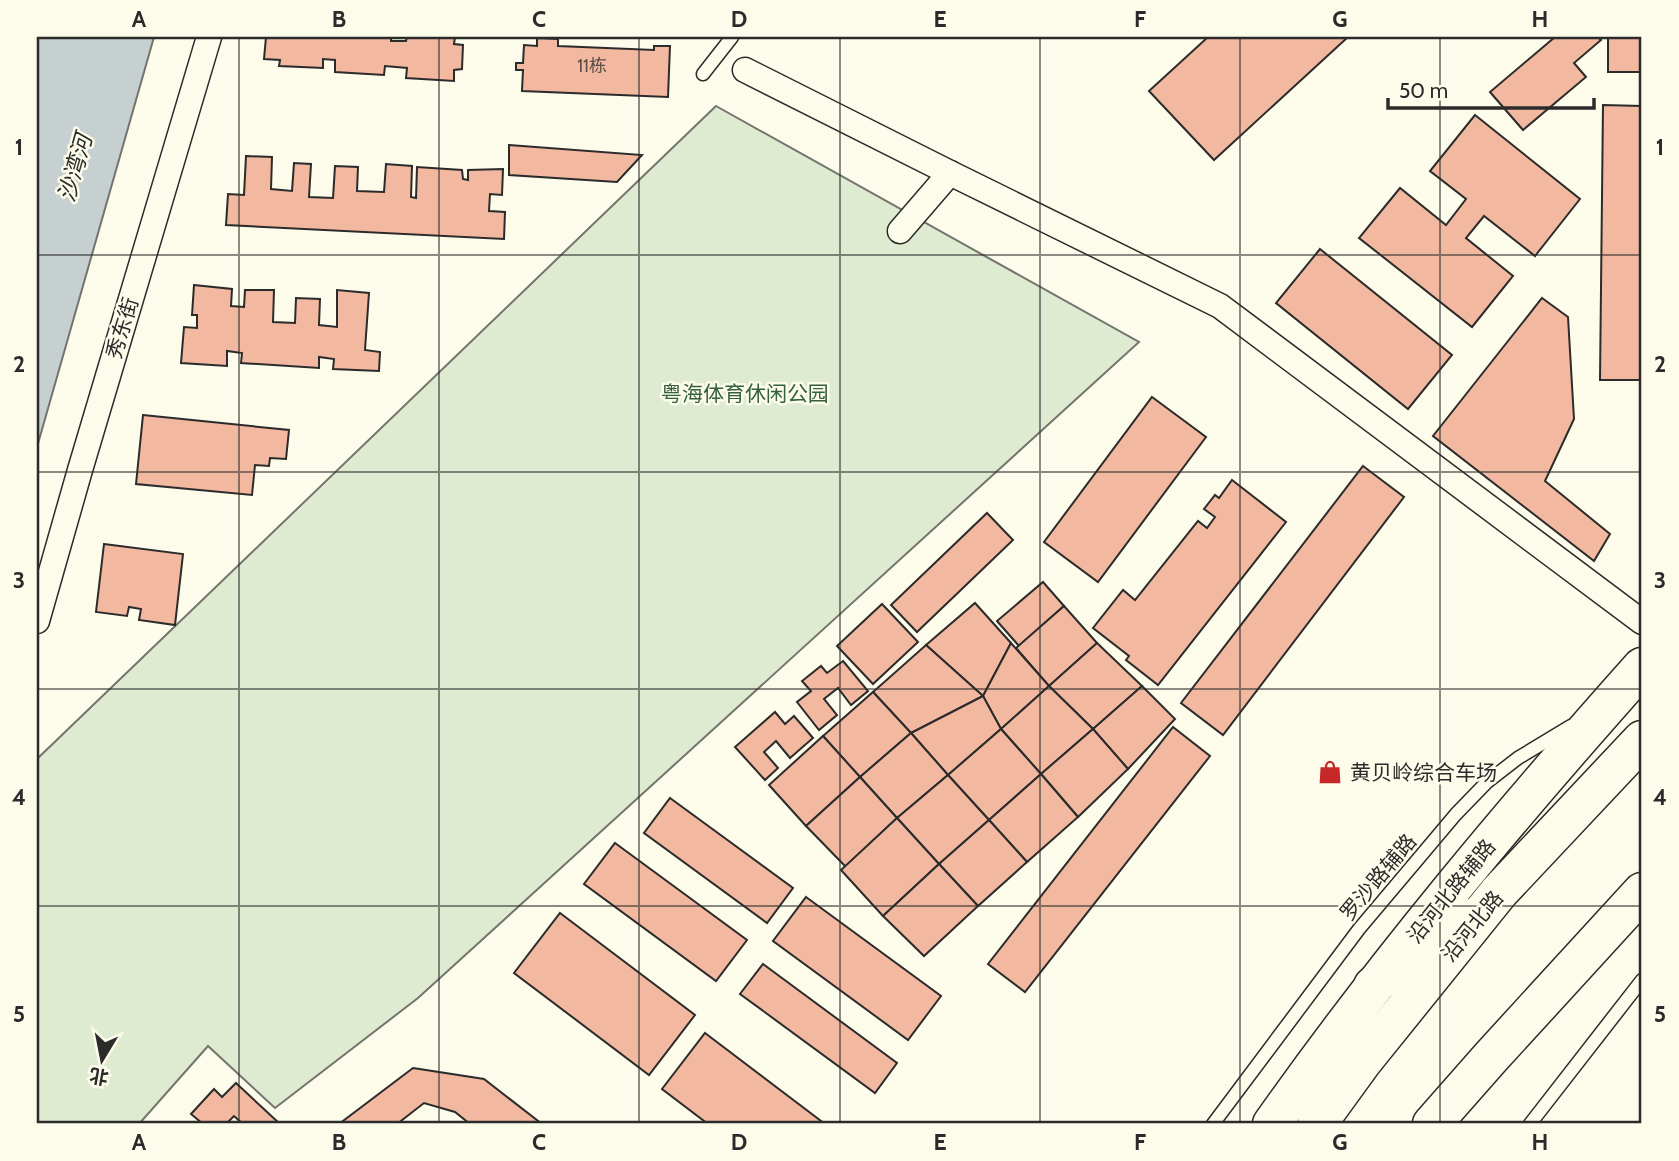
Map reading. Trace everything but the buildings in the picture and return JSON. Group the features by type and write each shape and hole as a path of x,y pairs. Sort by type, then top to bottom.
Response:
{"main road":[{"name":"沿河北路辅路","path":"1272,1124 1373,986 1547,774 1642,667"},
{"name":"沿河北路","path":"1317,1124 1362,1062 1499,892 1642,740"},
{"path":"1373,986 1553,834"},
{"path":"1433,1124 1642,892"}],"street":[{"name":"秀东街","path":"37,621 209,37"},
{"path":"745,70 1220,306 1642,622"},
{"path":"900,231 950,173"}],"lane":[{"path":"703,74 732,37"},
{"name":"罗沙路辅路","path":"1213,1124 1359,929 1456,814 1487,782 1518,758 1615,697"},
{"path":"1530,1124 1642,980"}],"green space":[{"name":"粤海体育休闲公园","path":"716,106 1139,342 418,998 275,1108 208,1046 139,1124 37,1124 37,759"}],"water":[{"name":"沙湾河","path":"37,37 154,37 37,447"}],"place":[{"name":"黄贝岭综合车场","path":"1330,772"}]}
